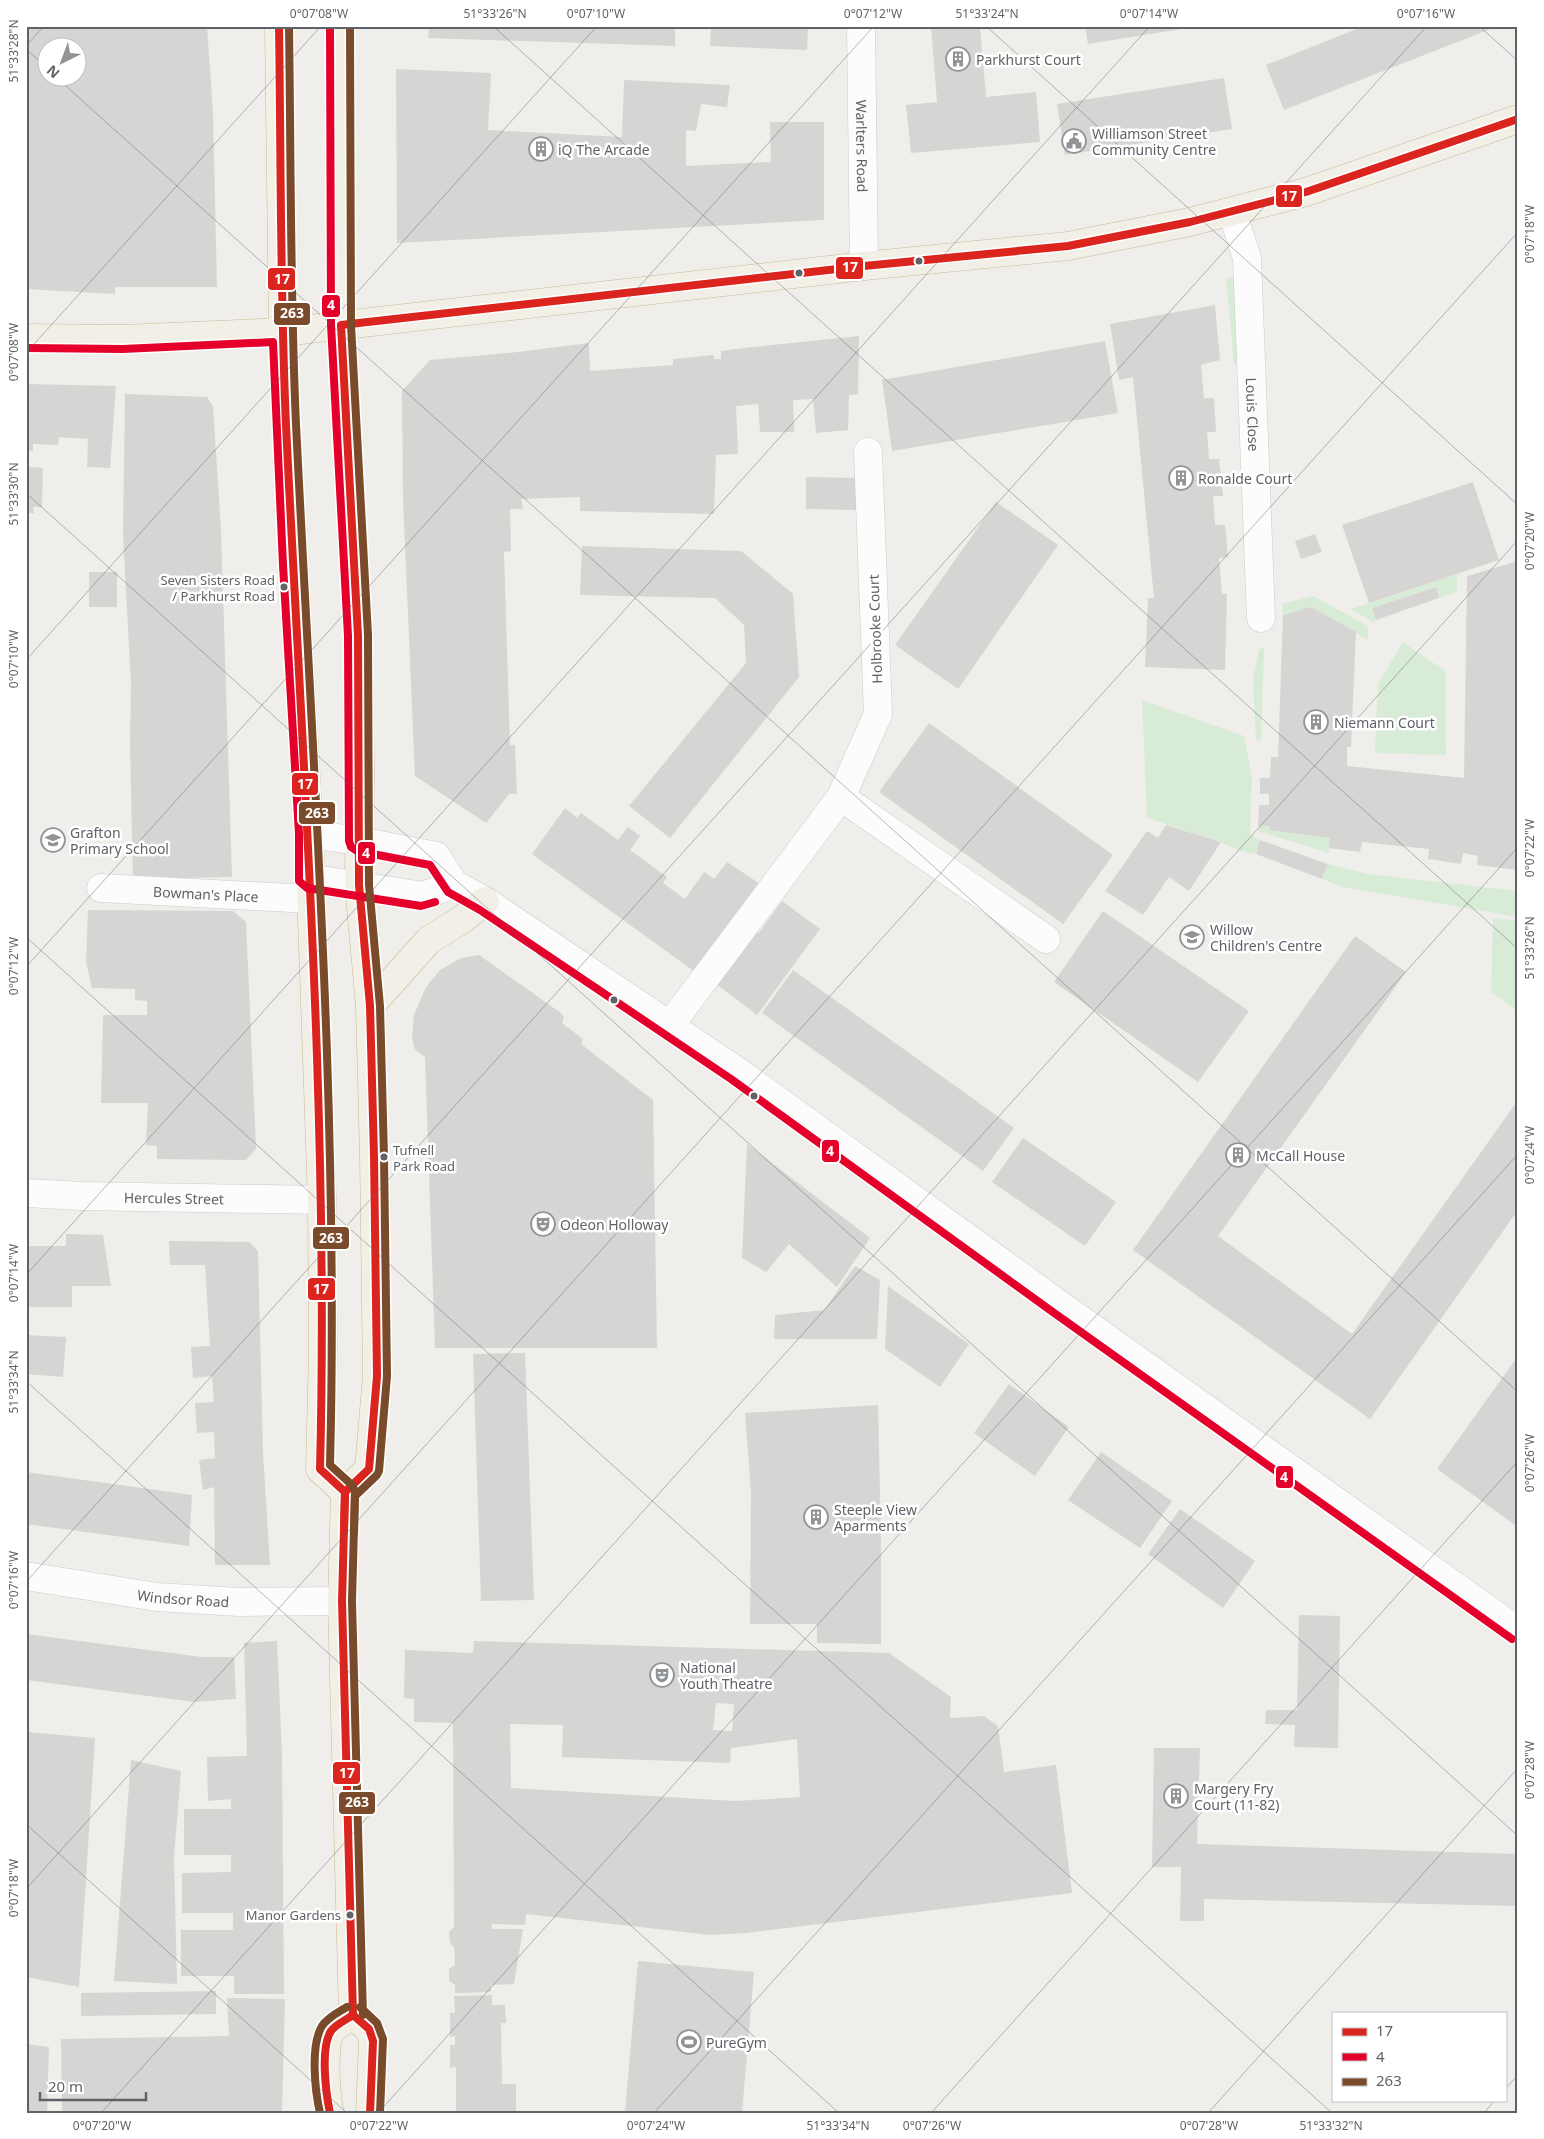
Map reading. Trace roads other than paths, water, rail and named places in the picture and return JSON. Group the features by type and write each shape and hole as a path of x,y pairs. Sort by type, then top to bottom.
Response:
{"highway":[{"path":"279,26 282,332 293,574 309,834 309,889 322,1200 323,1350 320,1468 345,1492"},
{"path":"340,26 342,326 358,636 359,885 370,1006 377,1376 369,1468 345,1492 342,1601 353,2016 369,2029 373,2041 370,2113"},
{"path":"26,338 123,339 282,332 864,266 1068,246 1232,212 1306,192 1518,119"},
{"path":"370,1006 418,950 429,940 463,919 485,901"},
{"path":"330,2113 326,2087 328,2038 332,2030 353,2016"}],"street":[{"name":"Warlters Road","path":"861,26 864,266"},
{"name":"Louis Close","path":"1232,212 1247,258 1261,618"},
{"name":"Holbrooke Court","path":"670,1025 841,797 878,714 868,452"},
{"path":"841,797 1046,939"},
{"path":"309,834 359,840 436,856 454,884 485,901 737,1070 1056,1302 1518,1631"},
{"path":"309,889 359,885 423,896 454,884"},
{"name":"Bowman's Place","path":"101,888 309,889"},
{"name":"Hercules Street","path":"26,1193 82,1196 322,1200"},
{"name":"Windsor Road","path":"26,1576 157,1597 239,1602 342,1601"}],"place":[{"name":"Parkhurst Court","path":"958,59"},
{"name":"Williamson Street Community Centre","path":"1074,141"},
{"name":"iQ The Arcade","path":"541,149"},
{"name":"Ronalde Court","path":"1181,478"},
{"name":"Seven Sisters Road / Parkhurst Road","path":"284,587"},
{"name":"Niemann Court","path":"1316,722"},
{"name":"Grafton Primary School","path":"53,840"},
{"name":"Willow Children's Centre","path":"1192,937"},
{"name":"McCall House","path":"1238,1155"},
{"name":"Tufnell Park Road","path":"384,1157"},
{"name":"Odeon Holloway","path":"543,1224"},
{"name":"Steeple View Aparments","path":"816,1517"},
{"name":"National Youth Theatre","path":"662,1675"},
{"name":"Margery Fry Court (11-82)","path":"1176,1796"},
{"name":"Manor Gardens","path":"350,1915"},
{"name":"PureGym","path":"689,2042"}]}
